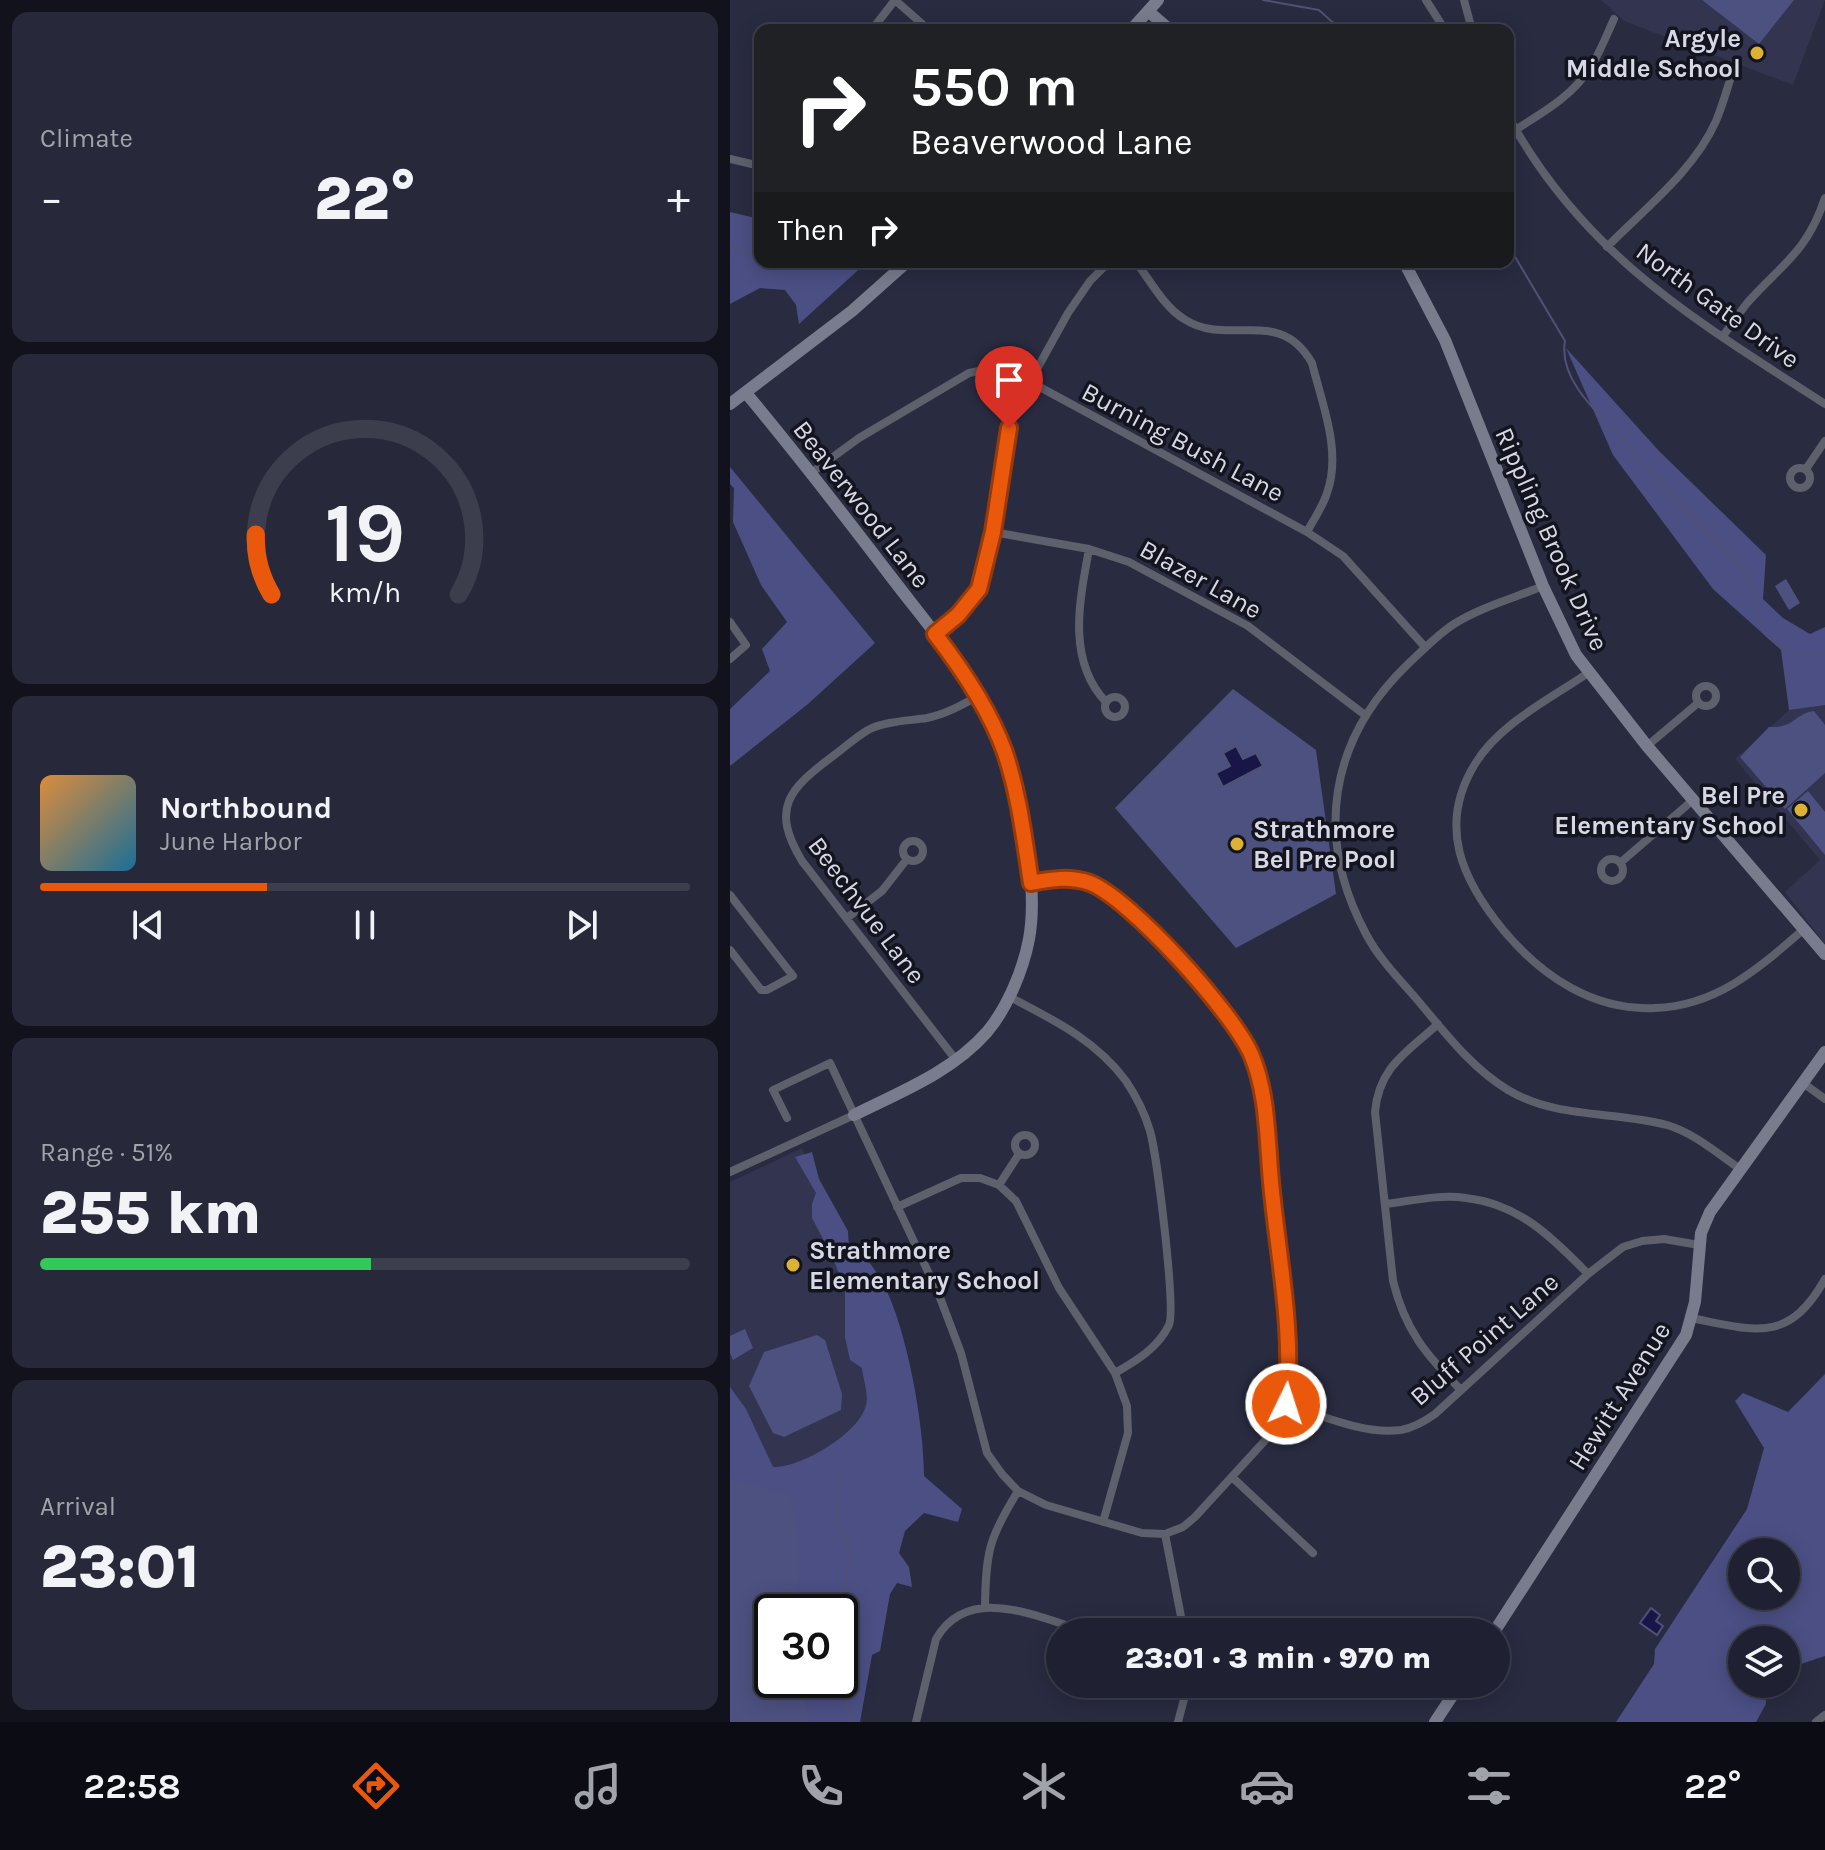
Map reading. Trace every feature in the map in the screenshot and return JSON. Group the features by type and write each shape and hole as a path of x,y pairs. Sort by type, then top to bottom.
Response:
{"street":[{"path":"876,24 895,0 922,24"},
{"path":"1136,24 1158,0"},
{"path":"1426,0 1441,24"},
{"path":"1464,0 1470,24"},
{"path":"1148,11 1163,24"},
{"path":"1515,130 1560,102 1580,81 1592,65 1614,19"},
{"path":"1607,247 1675,179 1698,151 1716,122 1736,62"},
{"name":"North Gate Drive","path":"1515,130 1553,187 1607,247 1658,292 1825,404"},
{"path":"730,159 754,165"},
{"path":"1722,337 1748,302 1808,238 1825,198"},
{"path":"730,404 852,311 900,268"},
{"path":"935,634 958,615 979,589 993,532 1009,428 1017,405 1068,313 1103,268"},
{"path":"1141,268 1171,308 1184,319 1216,329 1266,329 1287,336 1306,352 1312,363 1331,440 1333,468 1327,493 1307,532"},
{"name":"Rippling Brook Drive","path":"1407,268 1445,340 1543,586 1576,655 1647,746 1825,954"},
{"name":"Burning Bush Lane","path":"811,473 859,438 969,373 1002,370 1030,382 1307,532 1343,556 1425,647"},
{"name":"Beaverwood Lane","path":"730,1172 929,1077 956,1060 987,1031 1021,971 1029,939 1031,883 1018,801 1004,749 978,696 935,634 746,393"},
{"path":"1806,469 1825,441"},
{"name":"Blazer Lane","path":"993,532 1089,549 1129,562 1248,626 1365,715"},
{"path":"1089,549 1079,605 1078,633 1087,673 1106,702"},
{"path":"1543,586 1453,625 1425,647 1384,688 1365,715 1349,749 1338,787 1335,829 1339,869 1350,901 1381,958 1477,1069 1520,1096 1548,1106 1643,1119 1671,1127 1694,1138 1740,1169"},
{"path":"730,622 746,645 730,659"},
{"path":"1588,673 1515,722 1489,744 1466,779 1458,814 1457,839 1461,861 1471,885 1511,939 1540,969 1586,996 1634,1008 1657,1008 1701,999 1737,984 1803,930"},
{"name":"Beechvue Lane","path":"956,1060 802,861 786,829 786,810 789,798 807,777 868,731 892,722 930,717 957,708 978,696"},
{"path":"1647,746 1698,703"},
{"path":"1620,863 1693,800"},
{"path":"847,918 882,891 907,859"},
{"path":"787,1118 773,1090 830,1063 939,1295 961,1353 987,1453 1018,1491 1046,1505 1142,1533 1165,1534 1183,1527 1195,1517 1271,1434 1286,1404 1289,1354 1263,1102 1251,1055 1234,1023 1208,991 1109,892 1076,879 1031,883"},
{"path":"730,895 793,976 767,990 761,990 734,965 730,950"},
{"path":"1008,996 1089,1042 1127,1083 1150,1128 1171,1297 1171,1321 1161,1339 1139,1359 1115,1373"},
{"path":"1438,1024 1392,1066 1377,1091 1375,1112 1393,1281 1399,1305 1415,1338 1430,1359 1461,1390"},
{"name":"Hewitt Avenue","path":"1503,1618 1676,1355 1686,1335 1695,1302 1699,1245 1710,1212 1825,1052"},
{"path":"1803,1083 1825,1099"},
{"path":"999,1185 1019,1154"},
{"path":"897,1207 961,1178 980,1178 999,1185 1016,1201 1059,1288 1115,1373 1127,1406 1128,1433 1103,1522"},
{"path":"1386,1204 1465,1197 1510,1209 1552,1236 1588,1274"},
{"name":"Bluff Point Lane","path":"1286,1404 1364,1427 1403,1430 1435,1414 1588,1274 1623,1247 1664,1239 1699,1245"},
{"path":"1691,1318 1750,1329 1779,1326 1811,1303 1825,1279"},
{"path":"1232,1477 1313,1553"},
{"path":"985,1606 986,1564 991,1542 997,1524 1018,1491"},
{"path":"1165,1534 1181,1618"},
{"path":"916,1722 936,1639 958,1614 985,1606 1046,1621"},
{"path":"1178,1722 1184,1698"},
{"path":"1435,1722 1451,1698"},
{"path":"1816,1722 1825,1715"}],"shaded area":[{"name":"Argyle Middle School","path":"1601,0 1825,0 1793,85 1624,21"},
{"path":"1702,0 1794,0 1759,44"},
{"path":"730,212 754,218 754,268 860,268 799,324 796,305 785,290 760,288 730,304"},
{"path":"1566,348 1659,451 1766,555 1763,599 1783,618 1810,634 1825,627 1825,705 1789,710 1781,650 1713,589 1613,455"},
{"path":"730,467 875,643 808,704 730,766 730,709 770,671 762,649 787,622 761,585 733,522 734,488 730,484"},
{"path":"1786,579 1800,603 1789,610 1775,586"},
{"name":"Strathmore Bel Pre Pool","path":"1233,689 1316,750 1336,894 1236,948 1115,808"},
{"name":"Bel Pre Elementary School","path":"1817,695 1825,705 1825,944 1785,892 1820,860 1735,759 1789,710"},
{"path":"1814,711 1825,725 1825,773 1785,809 1740,757 1769,727 1790,723"},
{"path":"1236,746 1243,759 1256,753 1263,766 1223,787 1216,773 1230,766 1223,753"},
{"path":"1808,791 1825,812 1825,855 1787,809"},
{"name":"Strathmore Elementary School","path":"802,1148 895,1348 878,1453 768,1472 730,1392 730,1182"},
{"path":"812,1152 819,1179 848,1231 849,1250 862,1252 881,1279 892,1302 912,1377 921,1430 924,1476 962,1509 958,1522 924,1513 905,1531 899,1553 909,1567 912,1587 897,1583 890,1594 880,1651 872,1655 860,1722 808,1722 809,1713 803,1698 858,1698 858,1594 788,1594 800,1582 798,1533 791,1497 730,1478 730,1387 746,1409 773,1467 798,1462 828,1447 853,1427 867,1401 862,1368 850,1360 845,1337 845,1290 833,1258 812,1218 816,1193 795,1157"},
{"path":"745,1329 753,1348 733,1360 730,1336"},
{"path":"817,1335 825,1340 842,1394 841,1410 784,1437 773,1433 749,1386 764,1352"},
{"path":"1825,1374 1825,1656 1800,1664 1800,1626 1728,1626 1728,1698 1766,1698 1766,1704 1756,1722 1616,1722 1654,1664 1655,1649 1747,1509 1764,1448 1735,1401 1743,1393 1788,1412"},
{"path":"730,1392 776,1487 870,1512 858,1602 858,1594 754,1594 754,1698 845,1698 842,1722 730,1722"},
{"path":"1651,1608 1660,1615 1656,1621 1663,1626 1657,1635 1640,1623"}],"waterway":[{"path":"1263,0 1319,10 1334,24"},
{"path":"730,247 735,246 737,251 754,256"},
{"path":"1514,255 1565,341 1569,373 1578,389 1747,576 1764,632 1781,647 1795,652 1810,654 1825,651"},
{"path":"844,1594 850,1548 835,1518 838,1514 836,1493 849,1467"},
{"path":"846,1698 851,1718"}],"place":[{"name":"Argyle Middle School","path":"1757,53"},
{"name":"Bel Pre Elementary School","path":"1801,810"},
{"name":"Strathmore Bel Pre Pool","path":"1237,844"},
{"name":"Strathmore Elementary School","path":"793,1265"}],"route":[{"path":"1009,428 993,532 979,589 958,615 935,634 978,696 1004,749 1018,801 1031,883 1076,879 1109,892 1208,991 1234,1023 1251,1055 1263,1102 1289,1354 1286,1404"}]}
